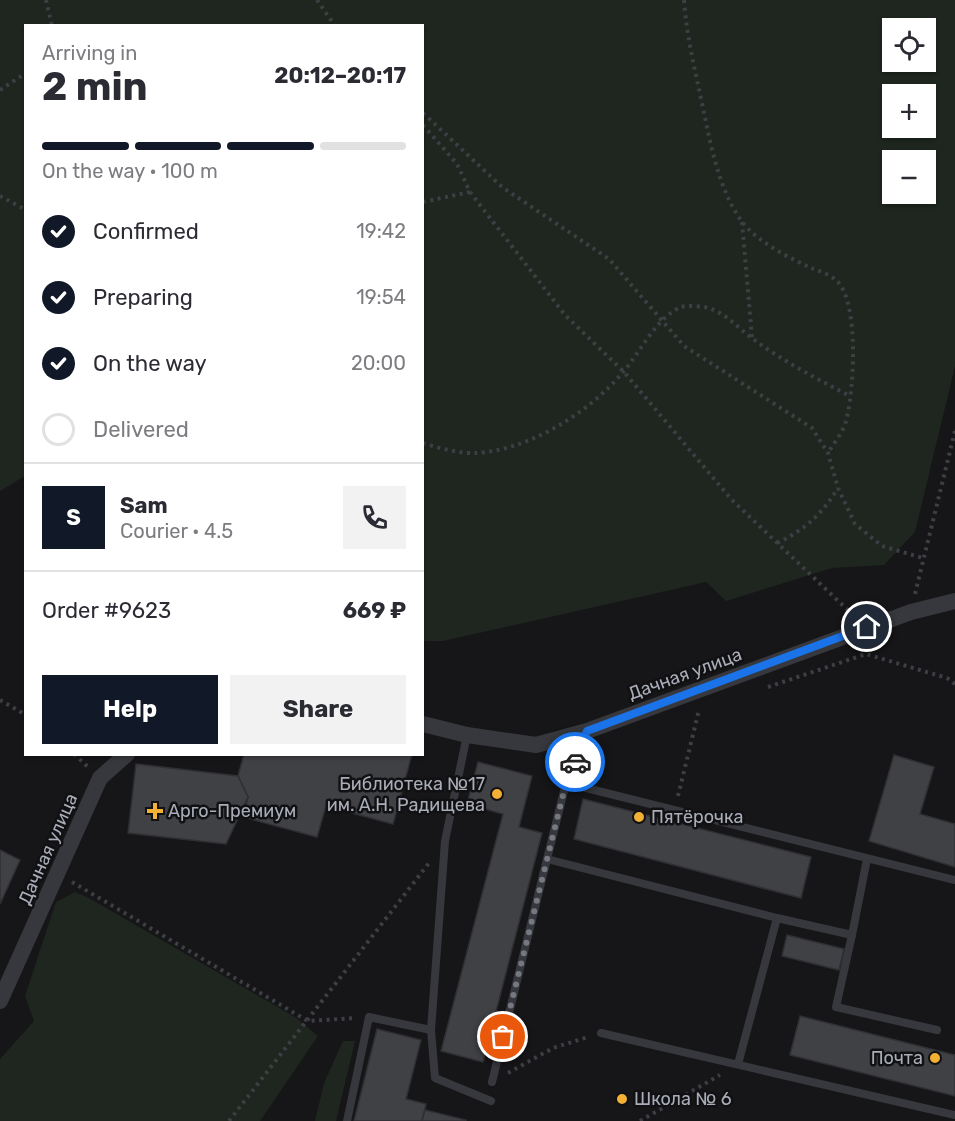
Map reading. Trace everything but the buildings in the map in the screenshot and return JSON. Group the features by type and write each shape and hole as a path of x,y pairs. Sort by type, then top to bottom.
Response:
{"street":[{"name":"Дачная улица","path":"424,724 467,735 536,745 587,731 867,627 911,612 955,601"},
{"name":"Дачная улица","path":"0,1001 59,874 100,778 125,756"}],"lane":[{"path":"492,1082 566,783 587,731"},
{"path":"467,735 445,842 430,1030 435,1078 491,1101"},
{"path":"566,783 955,880"},
{"path":"867,859 836,1007 937,1030"},
{"path":"548,860 852,935"},
{"path":"738,1064 777,918"},
{"path":"347,1121 369,1017 430,1030"},
{"path":"601,1033 955,1115"}],"path":[{"path":"46,0 52,24"},
{"path":"317,0 334,24"},
{"path":"684,0 688,45 713,156 728,197 741,221 770,245 834,278 843,288 849,308 853,349 850,396 846,423 828,453"},
{"path":"0,90 24,74"},
{"path":"424,114 502,187 609,259 684,346 812,428 828,453 838,488 855,524 882,546 923,558"},
{"path":"424,126 457,164 470,192 565,315 624,372 731,499 867,627"},
{"path":"424,202 470,192"},
{"path":"0,196 24,209"},
{"path":"741,221 752,338"},
{"path":"424,443 475,454 512,446 550,430 598,399 624,372 663,321 682,306 708,308 730,319 752,338 800,370 850,396"},
{"path":"911,612 955,431"},
{"path":"777,543 797,534 823,512 838,488"},
{"path":"765,688 866,654 947,678 955,684"},
{"path":"0,700 24,714"},
{"path":"674,810 698,711 709,707"},
{"path":"229,1121 445,842"},
{"path":"59,874 308,1021 369,1017"},
{"path":"492,1082 553,1048 601,1033"},
{"path":"640,1121 738,1064"}],"shaded area":[{"path":"0,0 955,0 955,366 915,532 884,565 832,568 726,601 706,582 443,641 424,641 424,24 24,24 24,477 0,491"},
{"path":"75,892 295,1017 318,1036 260,1121 0,1121 0,1059 34,1021 25,996 56,902"},
{"path":"343,1041 355,1041 336,1121 315,1121 324,1083"}],"way so far":[{"path":"503,1037 566,783 575,762"}],"place":[{"name":"Библиотека №17 им. А.Н. Радищева","path":"497,794"},
{"name":"Арго-Премиум","path":"155,811"},
{"name":"Пятёрочка","path":"639,817"},
{"name":"Почта","path":"935,1058"},
{"name":"Школа № 6","path":"622,1099"}],"route":[{"path":"575,762 587,731 867,627"}]}
